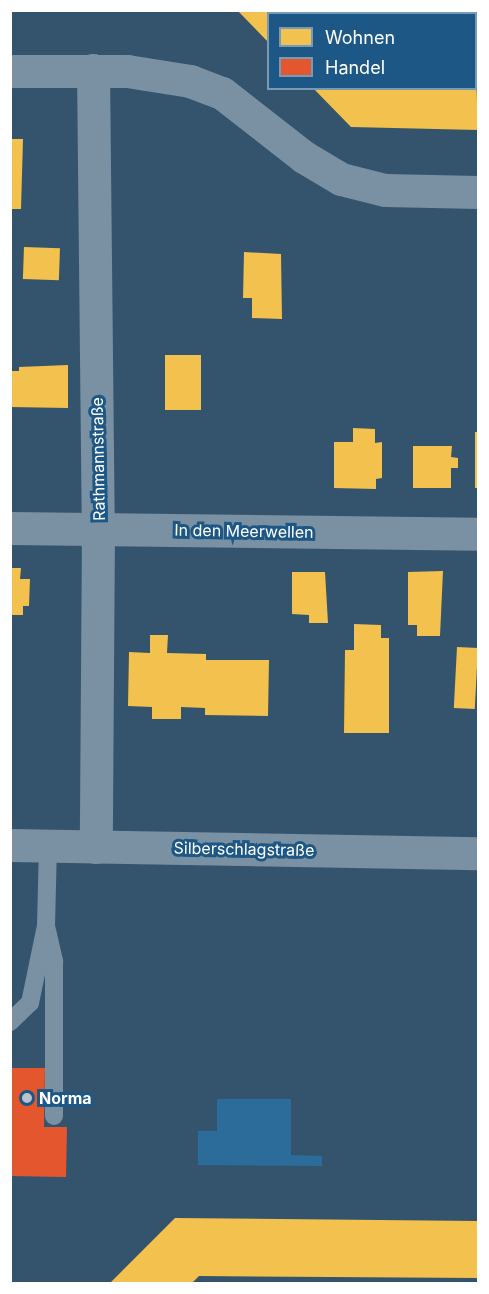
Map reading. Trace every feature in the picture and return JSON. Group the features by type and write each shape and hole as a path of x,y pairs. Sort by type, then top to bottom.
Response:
{"street":[{"path":"10,71 93,70 157,74 210,88 232,100 304,157 354,184 385,190 478,192"},
{"name":"Rathmannstraße","path":"93,70 98,530 96,847"},
{"name":"In den Meerwellen","path":"10,528 478,534"},
{"name":"Silberschlagstraße","path":"10,845 478,852"}],"lane":[{"path":"10,1022 30,1003 46,926 48,846"},
{"path":"46,926 54,962 54,1116"}],"shaded area":[{"path":"336,11 478,11 478,56 477,12"},
{"path":"217,1099 291,1099 291,1155 322,1156 322,1166 198,1165 198,1131 217,1131"}],"building: Wohnen":[{"path":"237,10 317,10 318,12 267,12 267,41"},
{"path":"315,90 477,90 478,130 351,127"},
{"path":"10,139 23,139 21,209 10,209"},
{"path":"24,247 60,248 59,280 23,279"},
{"path":"244,252 281,254 282,319 252,318 252,298 243,298"},
{"path":"165,355 201,355 201,410 165,410"},
{"path":"68,365 68,408 10,407 10,371 19,371 19,367"},
{"path":"353,428 375,429 375,443 382,442 382,478 376,479 376,489 334,488 334,442 353,442"},
{"path":"475,432 478,432 478,488 475,488"},
{"path":"413,446 452,446 451,457 458,458 458,468 451,468 451,488 413,488"},
{"path":"10,568 21,568 20,579 30,579 29,606 23,606 23,615 10,615"},
{"path":"443,571 440,636 417,636 417,625 408,625 408,572"},
{"path":"292,572 325,572 328,623 309,623 309,615 292,614"},
{"path":"354,624 381,625 381,638 389,638 389,733 344,733 345,650 354,650"},
{"path":"150,635 168,635 167,653 206,654 206,660 269,660 268,716 205,715 205,708 181,707 181,719 152,719 152,707 128,706 129,652 150,653"},
{"path":"457,647 478,648 475,709 454,708"},
{"path":"175,1218 478,1221 478,1278 199,1276 191,1284 109,1284"}],"building: Handel":[{"name":"Norma","path":"10,1068 45,1068 44,1127 67,1127 66,1177 10,1176"}],"place":[{"name":"Norma","path":"27,1098"}]}
